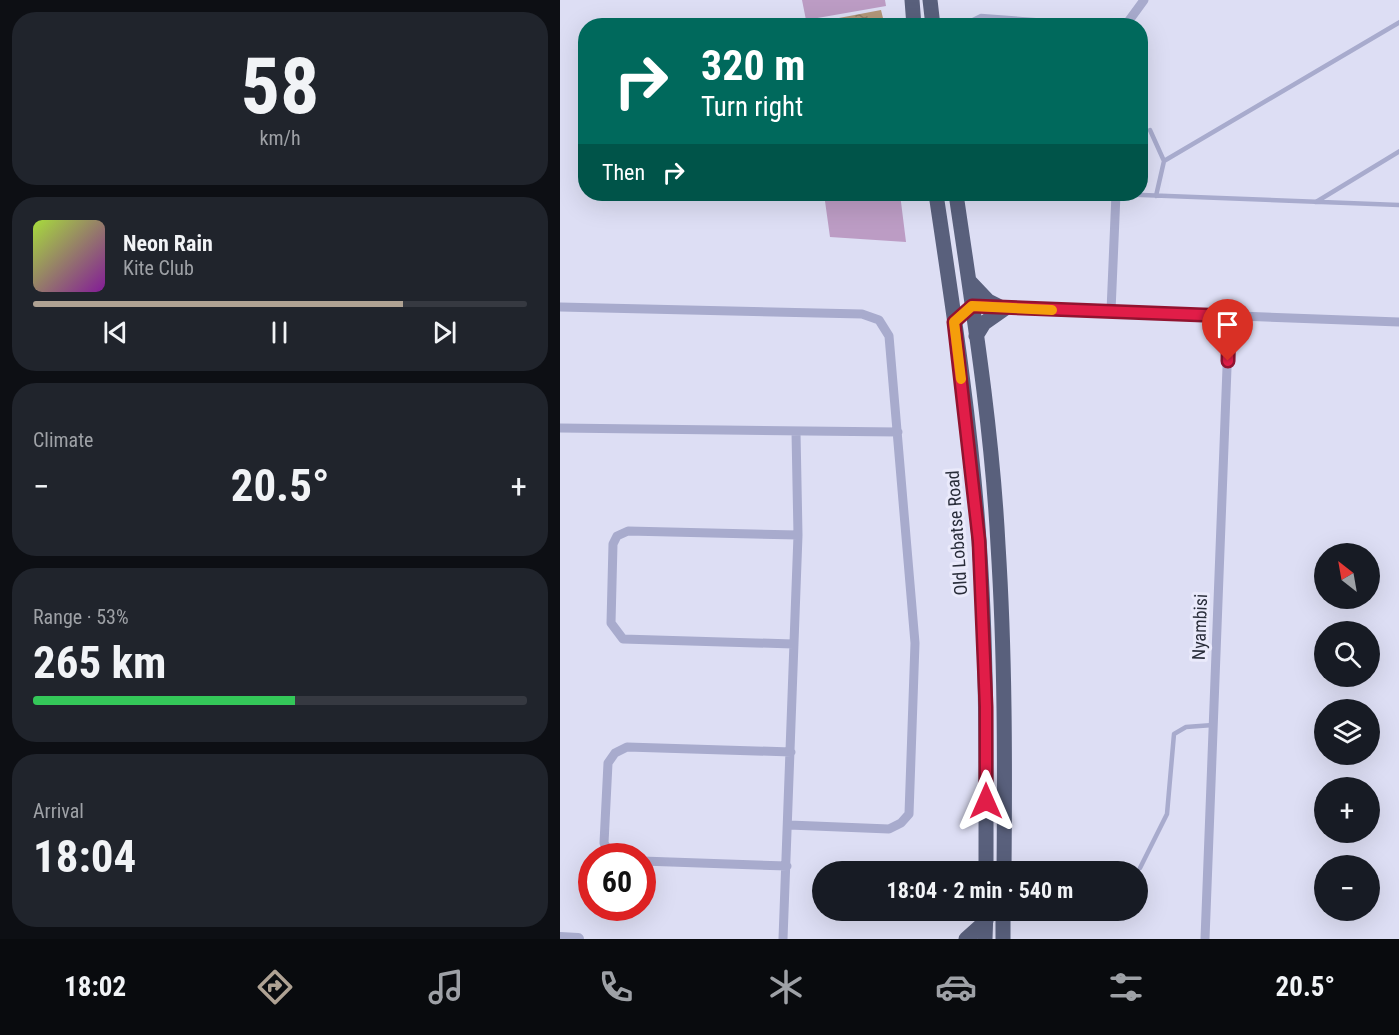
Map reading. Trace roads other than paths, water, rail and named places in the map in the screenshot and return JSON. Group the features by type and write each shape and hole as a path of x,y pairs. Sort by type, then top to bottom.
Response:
{"main road":[{"path":"912,0 913,18"},
{"path":"930,0 932,18"},
{"name":"Old Lobatse Road","path":"937,201 949,281 979,541 986,707 986,861"},
{"path":"957,201 976,336 998,543 1005,707 1004,861"},
{"path":"969,280 988,301 1004,309 984,323 976,336"},
{"path":"949,281 972,306"},
{"path":"954,322 972,306"},
{"path":"966,939 982,921"},
{"path":"986,921 986,939"},
{"path":"1003,921 1003,939"}],"street":[{"path":"1131,18 1144,0"},
{"path":"1111,311 1116,201"},
{"path":"972,306 1004,309 1400,322"},
{"path":"560,307 862,314 879,320 889,336 915,643 909,814 901,824 889,829 789,825"},
{"name":"Nyambisi","path":"1205,939 1229,316"},
{"path":"560,428 898,432"},
{"path":"783,939 798,535 797,432"},
{"path":"793,644 623,639 611,623 613,544 617,536 629,531 798,535"},
{"path":"604,843 608,763 615,753 627,747 791,752"},
{"path":"656,861 787,866"},
{"path":"560,938 578,939"}],"lane":[{"path":"977,18 981,16 1007,18"},
{"path":"1164,161 1400,22"},
{"path":"1150,130 1164,161 1156,196"},
{"path":"1316,202 1400,151"},
{"path":"1148,196 1400,205"},
{"path":"1144,861 1167,814 1174,734 1186,727 1213,725"}],"water":[{"path":"881,10 883,18 839,18"}]}
